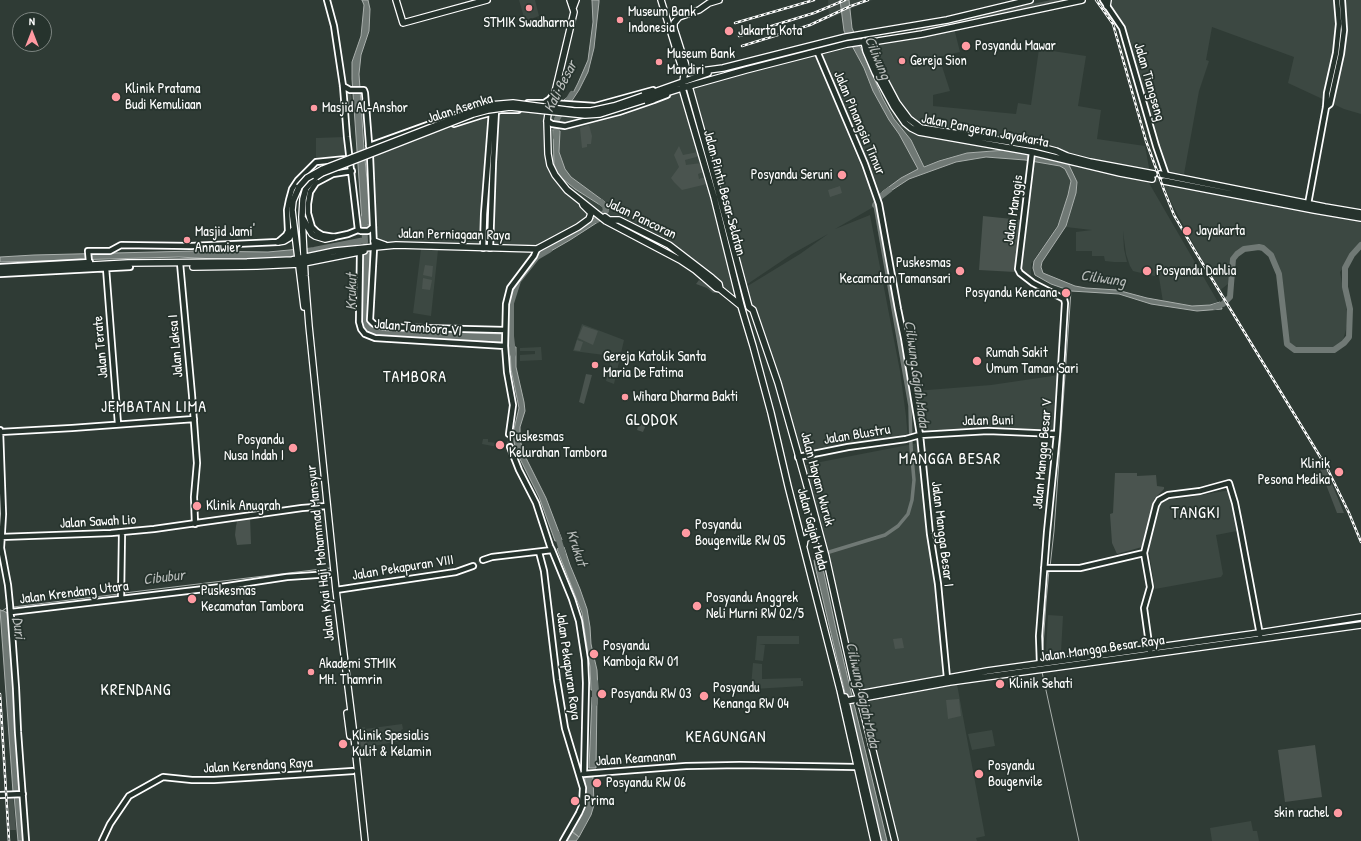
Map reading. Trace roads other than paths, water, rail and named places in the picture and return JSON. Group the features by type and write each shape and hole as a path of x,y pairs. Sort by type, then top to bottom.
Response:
{"main road":[{"path":"396,0 403,23 487,0"},
{"path":"570,0 573,8"},
{"name":"Jalan Pancoran","path":"576,0 547,121 548,154 550,165 555,175 566,190 587,204 599,218 680,260 698,272 716,288 720,289 742,307"},
{"path":"661,0 671,24 684,75 682,88"},
{"path":"671,24 679,17 699,10 709,3 719,0"},
{"path":"671,24 674,28 687,69 701,71 722,68 859,34 895,29 961,16 1030,0"},
{"path":"672,88 682,88 847,44 895,39 964,26 1082,0"},
{"path":"961,16 964,26"},
{"name":"Jalan Pangeran Jayakarta","path":"864,42 866,51 899,116 911,128 925,134 1037,146 1090,162 1361,218"},
{"name":"Jalan Asemka","path":"301,259 304,245 302,217 303,199 310,183 322,173 473,114 510,107 584,115 600,114 667,88 672,88 684,81 722,68"},
{"name":"Jalan Pintu Besar Selatan","path":"689,86 742,282"},
{"name":"Jalan Pintu Besar Selatan","path":"682,88 714,197 742,307"},
{"name":"Jalan Asemka","path":"301,259 296,246 292,210 295,195 302,184 315,173 480,107 499,103 513,103 574,111 591,111 643,98"},
{"name":"Jalan Pangeran Jayakarta","path":"992,142 1120,173 1159,177"},
{"name":"Jalan Pangeran Jayakarta","path":"1277,200 1361,213"},
{"path":"582,202 589,211 599,218"},
{"path":"302,217 312,234 317,237 325,239 334,236"},
{"path":"537,249 578,227 599,218"},
{"path":"281,242 289,238 294,228"},
{"path":"374,239 389,246"},
{"name":"Jalan Perniagaan Raya","path":"0,268 115,264 180,265 301,259 372,248 412,245 537,249"},
{"name":"Jalan Kyai Haji Mohammad Mansyur","path":"301,259 332,574 338,615"},
{"name":"Jalan Hayam Wuruk","path":"742,282 749,307 753,310 776,376 822,542 855,687 853,698 895,841"},
{"path":"742,307 749,307"},
{"name":"Jalan Gajah Mada","path":"742,307 771,413 875,838"},
{"path":"804,545 804,539 811,536 817,537 822,542"},
{"name":"Jalan Kyai Haji Mohammad Mansyur","path":"332,574 336,590 363,841"},
{"name":"Jalan Mangga Besar Raya","path":"1042,666 1062,659 1094,659 1150,655 1260,636 1290,627 1361,618"},
{"name":"Jalan Mangga Besar Raya","path":"916,686 947,678 1007,669 1094,659 1192,641 1260,636 1361,624"},
{"name":"Jalan Mangga Besar Raya","path":"853,698 1007,669"},
{"path":"855,687 860,692 869,694"},
{"name":"Jalan Gajah Mada","path":"840,690 853,698 875,838"}],"street":[{"path":"327,0 334,26 343,86 347,137 359,231"},
{"name":"Jalan Tiangseng","path":"1103,0 1108,3 1122,28 1156,146 1159,177"},
{"path":"1308,204 1326,107 1325,102 1336,53 1339,17 1337,0"},
{"path":"1326,107 1330,104 1341,54 1344,30 1342,0"},
{"name":"Jalan Pinangsia Timur","path":"817,51 879,202"},
{"path":"343,86 350,90 362,90 365,93 374,227 370,320 374,324 384,327 505,331"},
{"name":"Jalan Asemka","path":"551,103 595,106 672,88"},
{"name":"Jalan Asemka","path":"547,121 565,126 585,121 619,112 654,100 672,88"},
{"path":"369,146 468,110 495,103 544,103 550,99 555,92"},
{"path":"483,248 484,214 495,103"},
{"path":"585,106 585,121"},
{"path":"370,156 440,129 494,112 505,110 523,110 548,114"},
{"path":"490,248 494,112"},
{"name":"Jalan Manggis","path":"1019,271 1018,267 1032,163 1032,152"},
{"path":"89,262 88,252 110,251 121,246 191,246 281,242 288,231 288,210 292,189 298,180 316,162 350,159"},
{"path":"332,160 336,162 338,166 336,173"},
{"path":"352,171 336,173 316,183 310,192 308,204 309,220 312,228 322,235 334,236 359,231 368,231 374,227"},
{"name":"Jalan Mangga Besar I","path":"879,202 904,338 938,584 947,678"},
{"path":"368,231 374,239"},
{"path":"509,434 513,404 507,372 505,344 506,304 510,288 534,256 537,249"},
{"name":"Jalan Tambora VI","path":"360,251 359,322 361,329 365,334 375,338 505,344"},
{"path":"0,268 117,261 129,265"},
{"path":"0,274 106,268 129,265"},
{"name":"Jalan Laksa I","path":"180,265 197,463 194,497 195,524"},
{"name":"Jalan Terate","path":"106,268 118,424"},
{"name":"Jalan Mangga Besar V","path":"1019,271 1033,283 1065,301 1057,434 1039,636 1042,666"},
{"path":"26,841 11,612 8,585 1,548 3,514 0,431 72,428 194,418"},
{"name":"Jalan Buni","path":"918,436 988,431 1057,434"},
{"name":"Jalan Blustru","path":"798,456 918,436"},
{"path":"510,447 519,470 534,499 550,546 579,620 583,644 586,683 585,774 579,776"},
{"path":"1150,655 1144,608 1150,587 1144,553 1156,505 1159,500 1168,496 1200,491 1228,483 1237,525 1240,528 1260,636"},
{"name":"Jalan Sawah Lio","path":"2,537 122,532 195,524 296,509 326,509"},
{"path":"121,596 122,532"},
{"path":"483,560 492,557 552,550"},
{"name":"Jalan Pekapuran Raya","path":"539,552 544,571 557,680 565,728 583,788 582,806 578,816 563,841"},
{"path":"1045,568 1080,568 1144,553"},
{"name":"Jalan Pekapuran VIII","path":"336,590 456,572 473,566"},
{"name":"Jalan Krendang Utara","path":"11,612 121,596 221,587 287,577 332,574"},
{"name":"Jalan Keamanan","path":"585,774 686,766 857,767"},
{"name":"Jalan Kerendang Raya","path":"102,841 110,824 129,796 163,777 192,780 218,780 355,771"},
{"path":"0,795 22,794"}],"waterway":[{"name":"Kali Besar","path":"556,137 557,119 572,94"},
{"name":"Ciliwung Gajah Mada","path":"875,205 880,197 889,190"},
{"name":"Kali Besar","path":"597,220 606,211 605,206 601,202"},
{"name":"Ciliwung Gajah Mada","path":"826,553 885,535 898,526 908,514 912,500 914,480 911,447 910,406 875,205"},
{"name":"Krukut","path":"364,218 365,242"},
{"path":"300,252 365,240"},
{"name":"Ciliwung","path":"1215,307 1223,304 1230,297 1233,259 1237,254 1244,249 1259,247 1263,248 1271,255 1279,274 1287,344 1295,350 1334,350 1344,343 1349,337 1350,309 1345,287 1345,268 1352,255 1361,245"},
{"name":"Krukut","path":"513,354 511,336 511,303 518,281 537,257 549,250"},
{"path":"1050,567 1054,531 1071,291"},
{"name":"Krukut","path":"557,534 563,554"},
{"name":"Ciliwung Gajah Mada","path":"817,562 817,558 820,556"},
{"name":"Cibubur","path":"124,593 330,568"},
{"path":"1042,661 1049,570"},
{"name":"Cibubur","path":"13,607 119,594"},
{"name":"Cibubur","path":"2,611 8,607"},
{"path":"1042,672 1079,841"},
{"name":"Krukut","path":"595,682 595,703"}],"tunnel":[{"path":"1152,179 1164,181"},
{"path":"509,434 510,447"},
{"path":"473,566 483,560"}],"railway":[{"path":"735,23 814,0"},
{"path":"739,36 814,13 845,0"},
{"path":"742,46 810,25 851,6 868,0"},
{"path":"1096,0 1113,24 1146,141 1174,215 1327,468 1349,513 1361,542"},
{"path":"0,694 9,841"}],"place":[{"name":"STMIK Swadharma","path":"529,8"},
{"name":"Museum Bank Indonesia","path":"620,20"},
{"name":"Jakarta Kota","path":"729,31"},
{"name":"Posyandu Mawar","path":"966,46"},
{"name":"Gereja Sion","path":"902,61"},
{"name":"Museum Bank Mandiri","path":"659,62"},
{"name":"Klinik Pratama Budi Kemuliaan","path":"116,97"},
{"name":"Masjid Al-Anshor","path":"314,108"},
{"name":"Posyandu Seruni","path":"842,175"},
{"name":"Jayakarta","path":"1187,231"},
{"name":"Masjid Jami' Annawier","path":"187,240"},
{"name":"Puskesmas Kecamatan Tamansari","path":"960,271"},
{"name":"Posyandu Dahlia","path":"1147,271"},
{"name":"Posyandu Kencana","path":"1066,293"},
{"name":"Rumah Sakit Umum Taman Sari","path":"977,361"},
{"name":"Gereja Katolik Santa Maria De Fatima","path":"595,365"},
{"name":"Wihara Dharma Bakti","path":"625,397"},
{"name":"Puskesmas Kelurahan Tambora","path":"500,445"},
{"name":"Posyandu Nusa Indah I","path":"293,448"},
{"name":"Klinik Pesona Medika","path":"1339,472"},
{"name":"Klinik Anugrah","path":"197,506"},
{"name":"Posyandu Bougenville RW 05","path":"686,533"},
{"name":"Puskesmas Kecamatan Tambora","path":"192,599"},
{"name":"Posyandu Anggrek Neli Murni RW 02/5","path":"697,606"},
{"name":"Posyandu Kamboja RW 01","path":"594,654"},
{"name":"Akademi STMIK MH. Thamrin","path":"311,672"},
{"name":"Klinik Sehati","path":"1000,684"},
{"name":"Posyandu RW 03","path":"602,694"},
{"name":"Posyandu Kenanga RW 04","path":"704,696"},
{"name":"Klinik Spesialis Kulit & Kelamin","path":"343,744"},
{"name":"Posyandu Bougenvile","path":"979,774"},
{"name":"Posyandu RW 06","path":"597,783"},
{"name":"Prima","path":"575,801"},
{"name":"skin rachel","path":"1338,813"}],"district":[{"name":"TAMBORA","path":"415,378"},
{"name":"JEMBATAN LIMA","path":"154,408"},
{"name":"GLODOK","path":"652,421"},
{"name":"MANGGA BESAR","path":"950,460"},
{"name":"TANGKI","path":"1196,514"},
{"name":"KRENDANG","path":"136,691"},
{"name":"KEAGUNGAN","path":"726,738"}],"water label":[{"name":"Duri","path":"18,628"}]}
